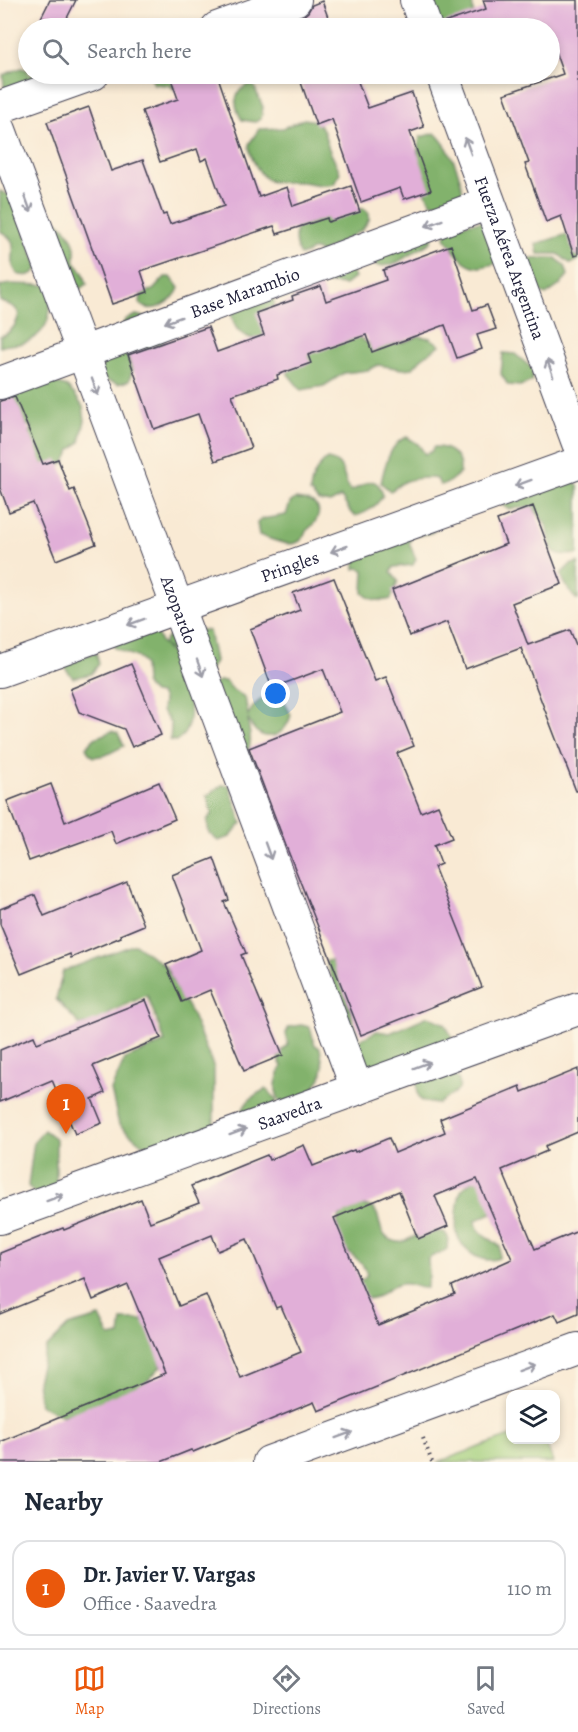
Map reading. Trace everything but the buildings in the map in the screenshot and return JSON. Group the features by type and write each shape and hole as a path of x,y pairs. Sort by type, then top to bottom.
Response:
{"street":[{"path":"245,18 295,0"},
{"path":"416,0 422,18"},
{"path":"0,107 65,84"},
{"name":"Fuerza Aérea Argentina","path":"446,84 578,443"},
{"name":"Azopardo","path":"0,130 357,1089"},
{"name":"Base Marambio","path":"0,383 489,203"},
{"name":"Pringles","path":"0,671 578,463"},
{"name":"Saavedra","path":"0,1218 578,1008"},
{"path":"270,1462 578,1348"}],"green space":[{"path":"429,0 472,0 475,18 420,18"},
{"path":"17,69 18,84 34,84 14,93 4,87 3,75"},
{"path":"154,84 195,84 179,93 169,85"},
{"path":"248,85 254,86 263,107 261,119 255,122 242,120 236,105 239,92"},
{"path":"304,119 316,121 324,131 329,150 340,173 334,184 270,181 253,161 249,144 259,129 283,128"},
{"path":"435,133 450,154 460,179 463,196 454,203 431,203 423,188 418,163 418,146 420,137"},
{"path":"0,191 14,197 38,269 26,276 17,274 13,266 12,243 0,231"},
{"path":"353,208 365,209 369,213 369,220 362,230 321,253 311,250 300,255 295,238 296,227"},
{"path":"45,215 64,227 73,242 75,263 83,272 87,284 75,292"},
{"path":"483,221 512,258 488,266 474,266 459,256 445,237 450,226"},
{"path":"434,230 431,242 393,265 378,266 360,253"},
{"path":"568,234 578,251 578,260 571,264 558,254 538,254 536,244"},
{"path":"556,258 565,266 568,275 560,285 546,295 536,291 524,259"},
{"path":"349,266 355,277 345,285 322,283 314,276"},
{"path":"165,277 171,277 179,288 173,298 157,308 140,304 141,293 153,290"},
{"path":"9,284 48,285 50,312 44,327 32,339 0,347 0,336 13,328 19,313 14,307 0,301 0,286"},
{"path":"270,290 275,310 264,341 246,336 236,328 233,321 230,296"},
{"path":"136,315 148,318 166,336 162,348 128,357 132,371 129,381 118,384 105,380 100,370 125,320"},
{"path":"352,330 365,342 371,344 395,344 418,336 430,338 440,345 413,368 402,369 378,365 368,370 344,373 324,386 301,390 288,374 289,362"},
{"path":"503,353 515,354 533,369 532,381 520,386 508,385 501,374"},
{"path":"50,381 67,387 75,395 83,407 85,420 80,442 71,450 65,462 40,476 29,440 31,426 26,425 5,403 8,395"},
{"path":"407,437 418,444 425,454 431,452 434,447 450,451 457,457 460,473 446,484 440,485 434,478 414,479 405,481 390,491 381,483 386,463 396,444"},
{"path":"327,459 334,461 341,468 351,491 365,483 377,483 383,495 375,506 355,516 341,497 330,503 318,501 310,492 311,487 317,470"},
{"path":"542,480 572,480 578,485 578,554 566,555 554,551 545,523 533,507 508,509 502,505 533,496"},
{"path":"295,499 311,502 316,505 319,513 303,538 298,542 286,544 259,535 257,523 262,519 286,515 290,503"},
{"path":"437,529 431,533 412,537 409,543 416,559 413,565 394,567 391,572 398,581 391,599 376,600 363,593 364,570 355,569 355,549"},
{"path":"578,562 578,600 573,596 561,574 570,565"},
{"path":"155,623 159,638 180,667 190,706 187,727 176,741 170,740 170,722 162,711 163,699 160,694 153,693 145,683 144,664 139,658 115,648 105,632"},
{"path":"179,627 209,631 215,661 209,672 184,666 173,652 163,645 165,640"},
{"path":"96,652 99,664 91,674 73,678 62,664"},
{"path":"219,681 225,681 234,691 245,697 248,715 261,700 280,693 291,715 288,724 277,734 264,736 252,727 248,719 250,740 247,752 209,744 209,731 197,707 197,693"},
{"path":"112,731 118,733 124,746 106,755 94,757 89,753 86,747 95,738"},
{"path":"222,785 229,785 242,823 230,837 218,841 209,833 207,820 212,814 207,796"},
{"path":"135,944 165,966 191,1013 214,1068 214,1128 166,1148 142,1144 119,1125 111,1090 125,1059 165,1042 147,995 110,1012 104,1021 80,1025 56,999 63,971"},
{"path":"332,960 342,981 358,1038 354,1044 326,961"},
{"path":"428,1016 445,1024 454,1041 373,1081 351,1049 363,1038 377,1031 390,1033"},
{"path":"301,1025 310,1027 315,1045 320,1048 323,1066 321,1078 307,1097 283,1107 276,1091 276,1082 282,1066 278,1055 288,1045 286,1033 289,1027"},
{"path":"442,1071 458,1078 459,1089 438,1104 420,1099 417,1082"},
{"path":"266,1089 277,1100 259,1133 237,1122 248,1102"},
{"path":"44,1130 56,1139 56,1190 45,1206 28,1186 34,1141"},
{"path":"472,1181 492,1182 498,1210 476,1220 478,1229 500,1247 499,1258 493,1260 480,1258 468,1251 457,1234 460,1194 463,1188"},
{"path":"351,1205 365,1205 374,1210 382,1231 390,1240 401,1242 425,1232 444,1232 448,1237 447,1249 428,1259 429,1277 426,1288 401,1284 381,1295 364,1299 358,1282 367,1275 366,1271 359,1261 345,1249 337,1227 338,1219"},
{"path":"100,1317 110,1337 120,1335 122,1320 151,1320 161,1366 136,1394 63,1416 40,1405 37,1381 46,1348 68,1326"},
{"path":"506,1437 506,1444 546,1444 553,1462 438,1462"}],"place":[{"name":"Dr. Javier V. Vargas","path":"66,1134"}]}
